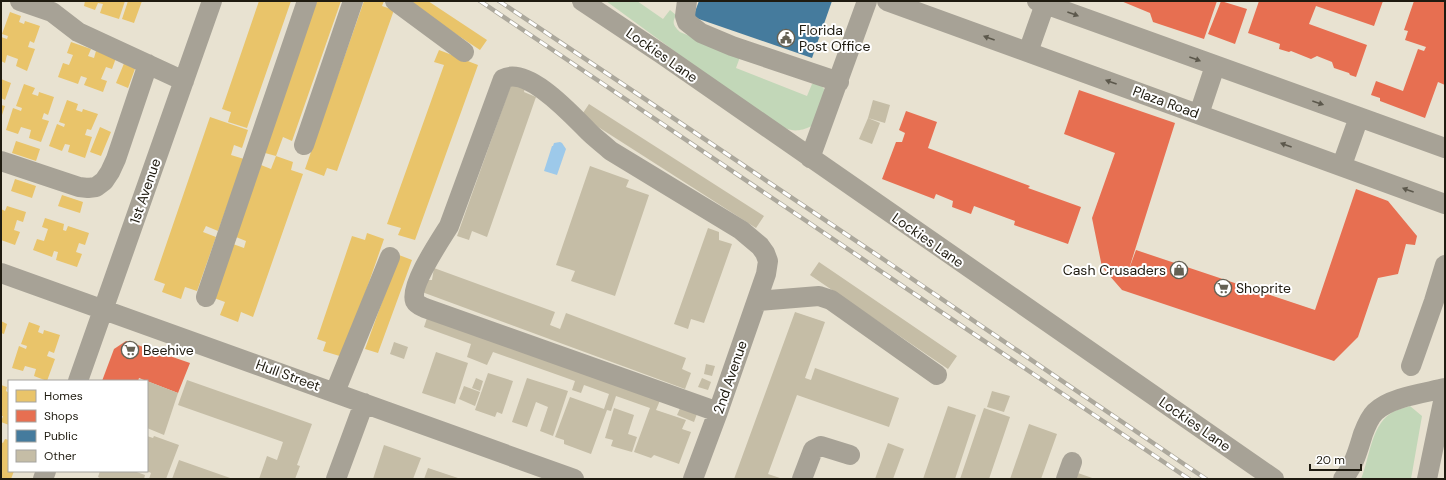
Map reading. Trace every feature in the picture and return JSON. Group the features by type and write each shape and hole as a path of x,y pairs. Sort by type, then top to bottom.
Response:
{"street":[{"path":"20,1 52,12 78,32 184,81"},
{"name":"1st Avenue","path":"78,380 212,1"},
{"path":"206,296 307,1"},
{"path":"304,145 354,1"},
{"path":"396,1 464,52"},
{"name":"Lockies Lane","path":"582,1 664,55 810,158 1274,479"},
{"path":"687,1 685,16 687,22 701,33 732,46 839,82"},
{"path":"810,158 839,82 867,1"},
{"name":"Plaza Road","path":"887,1 1342,165 1445,204"},
{"path":"1028,52 1041,3 1445,148"},
{"path":"1,161 79,187 96,187 110,172 116,159 148,64"},
{"path":"1199,114 1215,66"},
{"name":"2nd Avenue","path":"693,479 718,412 766,274 768,261 765,254 760,246 741,230 611,151 552,96 523,78 513,76 503,79 449,226 436,246 417,282 415,302 425,308 718,412"},
{"path":"1342,165 1359,117"},
{"path":"335,392 390,257"},
{"path":"1411,366 1434,301 1445,264"},
{"name":"Hull Street","path":"1,273 574,479"},
{"path":"757,301 819,296 831,300 937,375"},
{"path":"1343,479 1353,465 1366,426 1375,412 1397,400 1445,388"},
{"path":"1428,479 1445,392"},
{"path":"336,479 364,403"},
{"path":"802,479 813,450 816,448 821,446 850,455"}],"green space":[{"path":"606,1 637,1 663,19 670,10 676,15 674,24 680,32 740,57 736,68 807,96 812,84 819,83 825,90 812,126 801,130 792,130 773,123"},
{"path":"1410,406 1422,416 1411,479 1361,479 1371,444 1379,427 1392,413"}],"water":[{"path":"560,142 566,149 557,175 544,171 552,146 554,143"}],"building: Homes":[{"path":"85,1 125,1 119,19 100,13 103,4 98,3 95,10 84,6"},
{"path":"128,1 142,1 134,23 122,19"},
{"path":"259,1 291,1 247,128 228,122 231,112 222,109"},
{"path":"314,1 341,1 292,141 283,137 276,156 265,153"},
{"path":"364,1 384,1 382,6 394,10 337,171 327,168 324,176 305,169"},
{"path":"406,1 428,1 487,40 480,50"},
{"path":"10,12 21,16 19,22 24,24 25,21 40,26 34,43 30,41 28,47 35,49 27,71 16,66 18,59 7,55 5,63 1,61 1,37 7,39 8,36 2,34"},
{"path":"71,42 91,49 88,56 94,58 96,51 116,58 112,69 106,67 101,79 107,81 103,92 84,85 87,78 81,76 78,84 58,77 63,63 69,65 73,55 67,53"},
{"path":"439,50 478,65 415,240 398,235 401,228 387,224 444,65 434,62"},
{"path":"125,61 136,66 128,88 116,83"},
{"path":"1,79 11,83 5,100 1,98"},
{"path":"24,84 35,88 32,94 38,96 39,92 54,97 48,115 44,113 42,119 49,121 41,142 29,138 31,130 21,127 18,134 6,130 13,108 21,111 22,108 16,106"},
{"path":"67,100 78,104 76,110 82,112 83,109 98,114 91,130 87,129 85,135 92,137 85,158 68,152 70,145 65,144 62,151 49,146 57,124 64,127 65,124 59,122"},
{"path":"1,105 5,106 1,118"},
{"path":"210,117 248,130 242,148 234,145 231,155 244,159 218,231 206,226 203,232 216,237 197,291 185,287 181,299 162,292 165,284 154,280"},
{"path":"100,127 111,132 101,156 90,152"},
{"path":"16,141 40,149 36,161 12,153"},
{"path":"276,156 293,162 291,170 303,174 253,317 241,312 238,322 220,315 225,302 214,298 233,244 244,248 246,241 236,237 261,165 271,169"},
{"path":"15,179 36,186 32,198 11,191"},
{"path":"62,195 83,202 80,213 58,206"},
{"path":"7,206 26,212 23,222 17,220 14,230 20,232 15,245 1,240 1,209 5,211"},
{"path":"45,218 64,224 63,230 66,231 68,226 89,233 85,245 79,243 76,252 82,254 77,267 56,260 58,252 54,251 52,257 33,250 37,239 44,241 48,229 42,227"},
{"path":"367,233 384,239 343,357 323,351 326,342 317,339 352,236 365,240"},
{"path":"399,255 412,260 378,353 365,349"},
{"path":"1,321 7,324 4,334 1,333"},
{"path":"29,322 40,326 38,332 43,334 44,330 60,335 54,353 49,351 47,356 55,359 47,380 34,376 36,369 25,366 23,371 12,368 19,346 26,349 27,346 21,344"},
{"path":"1,385 7,387 6,391 8,392 8,425 1,422 3,416 1,416"},
{"path":"5,439 8,440 8,472 14,472 11,479 1,479 1,442 3,443"}],"building: Shops":[{"path":"1121,1 1217,1 1204,39 1153,22 1150,13"},
{"path":"1221,1 1247,9 1235,44 1208,34"},
{"path":"1259,1 1383,1 1374,26 1316,6 1309,24 1367,45 1356,77 1334,68 1332,62 1317,56 1311,59 1291,51 1289,52 1279,49 1280,44 1248,33"},
{"path":"1414,1 1445,1 1445,85 1438,82 1425,118 1380,101 1380,98 1371,95 1376,81 1403,91 1418,49 1424,51 1426,47 1405,40 1408,31 1404,30"},
{"path":"1079,90 1175,123 1128,272 1136,250 1315,310 1356,189 1388,201 1417,236 1415,245 1406,244 1398,274 1378,278 1358,337 1334,361 1122,290 1102,267 1092,218 1115,153 1064,134"},
{"path":"906,111 937,122 928,148 1030,186 1028,188 1081,207 1068,244 1014,225 1015,221 974,206 971,214 952,207 953,201 936,194 934,199 882,179 896,142 902,142 905,133 899,130"},
{"path":"126,341 190,363 178,393 148,381 148,380 139,378 138,380 102,380 114,349"}],"building: Public":[{"name":"Florida Post Office","path":"699,1 832,1 812,58 693,17"}],"building: Other":[{"path":"512,82 525,87 524,92 536,97 487,237 472,231 469,240 457,236"},
{"path":"873,100 890,105 885,123 868,118"},
{"path":"589,104 764,216 756,228 581,116"},
{"path":"868,118 880,123 872,144 859,139"},
{"path":"590,166 629,180 626,187 649,195 615,296 571,281 575,271 556,265"},
{"path":"708,228 719,232 719,240 732,244 704,323 691,319 688,329 674,324"},
{"path":"819,262 957,356 948,369 810,275"},
{"path":"434,268 555,312 550,325 560,329 566,313 686,358 682,369 691,373 685,389 422,292 426,280 432,280"},
{"path":"795,312 825,322 805,378 811,380 815,368 899,398 889,427 797,395 768,474 783,479 734,479"},
{"path":"428,315 661,398 656,410 686,420 682,429 691,432 679,464 654,455 651,458 634,452 650,408 616,396 611,411 607,410 591,454 564,444 564,440 555,437 570,397 604,409 609,394 584,385 581,393 572,390 575,381 493,352 487,365 467,357 471,344 424,327"},
{"path":"394,342 408,347 404,359 390,354"},
{"path":"436,352 468,363 455,404 422,393"},
{"path":"706,364 715,366 712,376 704,374"},
{"path":"488,373 513,381 502,414 497,412 495,417 475,410"},
{"path":"476,378 483,381 480,391 472,388"},
{"path":"527,378 568,391 553,436 540,431 548,407 536,402 527,427 512,422"},
{"path":"702,378 711,382 708,390 698,387"},
{"path":"187,380 312,424 297,465 300,466 295,479 259,479 267,456 277,460 283,442 178,405"},
{"path":"148,381 178,393 164,435 148,428"},
{"path":"464,386 480,392 475,406 459,399"},
{"path":"992,391 1010,396 1004,412 987,407"},
{"path":"682,404 698,411 694,422 677,415"},
{"path":"948,406 976,415 955,479 923,479"},
{"path":"614,408 634,415 628,434 637,437 632,452 611,446 613,440 605,438"},
{"path":"984,408 1010,417 989,479 960,479"},
{"path":"1029,424 1057,434 1041,479 1010,479"},
{"path":"148,436 153,438 154,436 179,445 166,479 149,479 151,473 148,472"},
{"path":"888,443 904,449 893,479 875,479"},
{"path":"384,445 421,458 413,479 373,479"},
{"path":"179,460 233,479 172,479"},
{"path":"428,468 461,479 424,479"},
{"path":"100,472 137,472 145,475 144,479 102,479 98,477"},
{"path":"1075,472 1095,479 1073,479"}],"railway":[{"path":"480,1 1189,479"},
{"path":"499,1 883,259 1206,479"}],"place":[{"name":"Florida Post Office","path":"786,38"},
{"name":"Cash Crusaders","path":"1179,270"},
{"name":"Shoprite","path":"1223,288"},
{"name":"Beehive","path":"130,350"}]}
